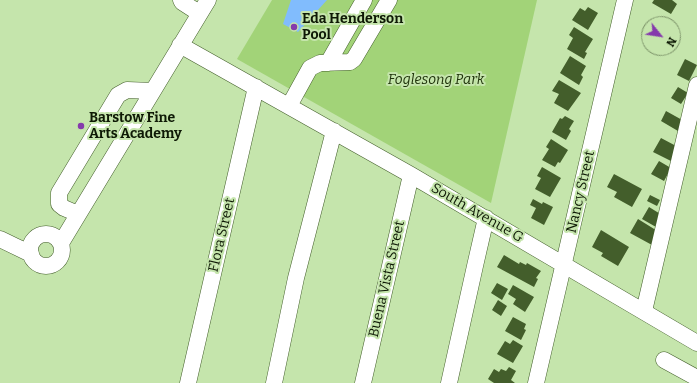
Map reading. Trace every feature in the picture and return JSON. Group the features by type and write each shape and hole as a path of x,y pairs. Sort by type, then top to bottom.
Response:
{"street":[{"path":"61,243 53,236 43,234 38,236 31,244 31,254 36,263 41,266 52,265 60,258 62,253 61,243 204,7 182,2 181,0"},
{"path":"328,63 364,0"},
{"path":"288,106 310,68 320,63 350,62 354,60 389,0"},
{"name":"Nancy Street","path":"536,383 565,264 625,0"},
{"name":"South Avenue G","path":"180,45 486,218 697,342"},
{"path":"644,311 697,85"},
{"name":"Flora Street","path":"188,383 256,87"},
{"path":"78,214 64,208 59,204 60,193 118,95 127,90 153,91"},
{"path":"274,383 296,278 334,131"},
{"name":"Buena Vista Street","path":"363,383 411,175"},
{"path":"449,383 486,218"},
{"path":"0,239 31,254"},
{"path":"664,360 697,378"}],"green space":[{"name":"Foglesong Park","path":"272,0 537,0 491,203 237,59"}],"water":[{"path":"291,0 327,0 298,32 283,24"}],"building":[{"path":"654,0 672,0 677,4 671,14 652,3"},
{"path":"588,7 598,13 588,30 572,20 580,8 585,11"},
{"path":"574,27 593,39 585,52 587,53 584,59 567,49 573,38 569,35"},
{"path":"570,56 586,66 581,75 583,77 579,85 560,73"},
{"path":"685,59 697,65 689,81 677,75"},
{"path":"559,80 581,93 568,111 554,103 559,94 552,91"},
{"path":"678,87 688,93 681,104 671,98"},
{"path":"666,111 684,121 678,131 661,121"},
{"path":"565,116 574,121 569,129 571,131 566,140 552,132 560,118 562,119"},
{"path":"661,138 678,147 671,161 653,152"},
{"path":"551,139 568,150 560,163 558,162 555,167 542,160 549,149 546,147"},
{"path":"659,161 671,168 664,181 651,174"},
{"path":"542,167 561,178 550,197 535,189 541,178 537,176"},
{"path":"614,174 642,189 632,207 614,197 617,192 607,187"},
{"path":"650,195 660,200 657,206 647,201"},
{"path":"533,199 542,204 543,202 553,207 544,225 531,218 536,208 530,205"},
{"path":"649,207 662,215 656,227 642,219"},
{"path":"638,219 659,232 652,245 630,233"},
{"path":"601,230 629,247 618,266 601,256 603,253 592,247"},
{"path":"504,255 519,264 520,262 526,265 527,263 541,271 536,278 538,279 534,287 497,267"},
{"path":"497,283 508,289 502,300 491,293"},
{"path":"513,285 534,297 525,312 513,304 516,299 508,294"},
{"path":"498,300 507,306 501,316 492,310"},
{"path":"513,317 526,324 524,329 526,330 521,340 505,331"},
{"path":"513,340 523,346 513,363 497,354 505,341 510,344"},
{"path":"509,367 516,371 511,380 515,383 494,383 488,379 494,369 499,372 501,369 506,371"}],"place":[{"name":"Eda Henderson Pool","path":"294,27"},
{"name":"Barstow Fine Arts Academy","path":"81,126"}]}
